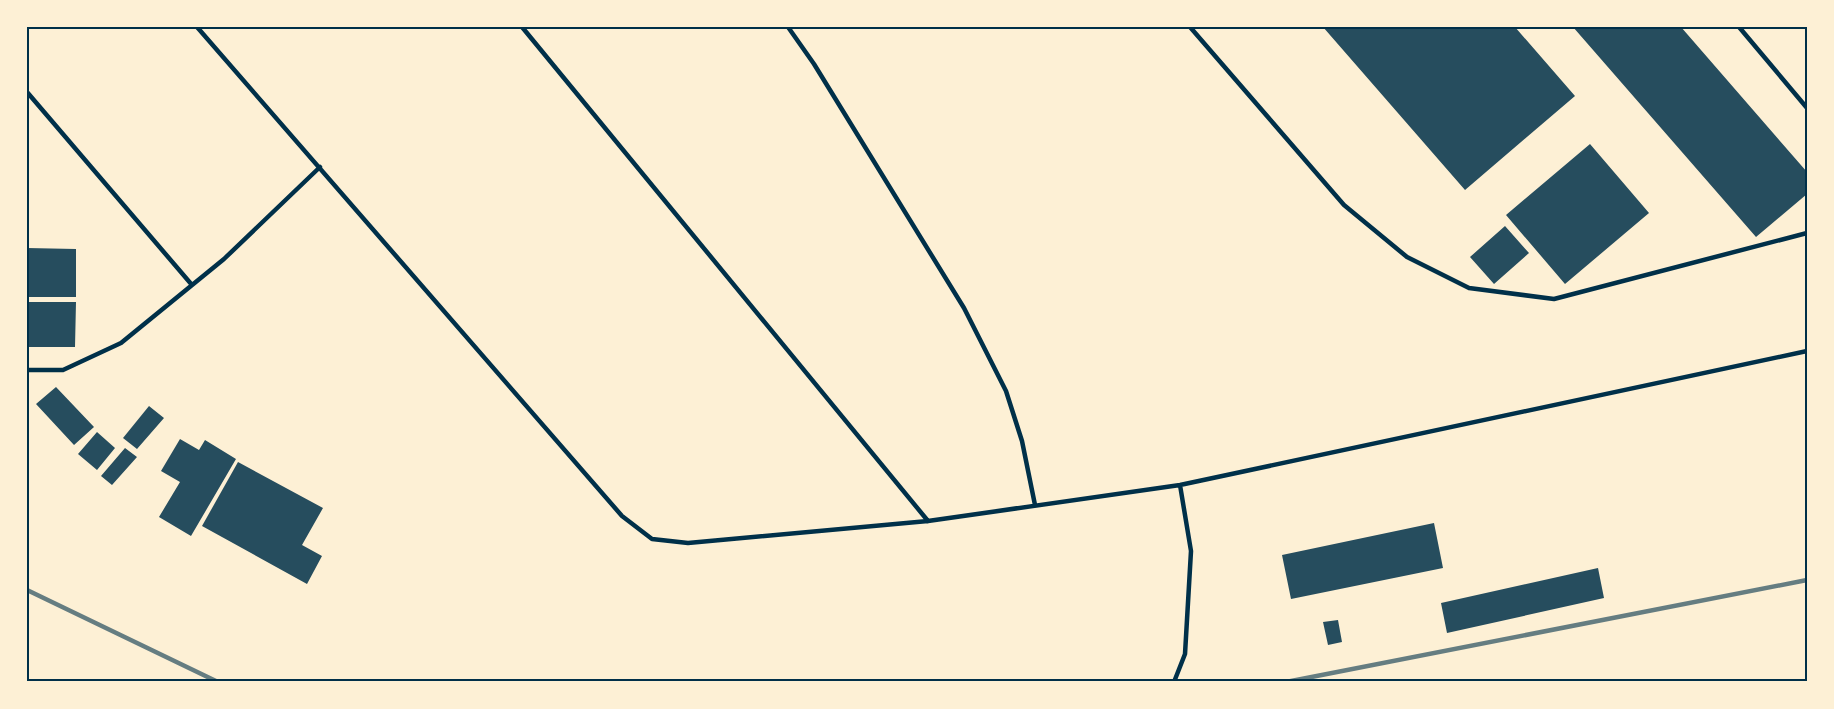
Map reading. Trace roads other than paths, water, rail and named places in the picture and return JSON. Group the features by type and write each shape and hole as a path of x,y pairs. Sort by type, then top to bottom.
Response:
{"lane":[{"path":"197,27 622,516 652,539 688,543 928,521 1180,485 1807,351"},
{"path":"522,27 928,521"},
{"path":"788,27 814,64 969,319 1006,391 1022,441 1035,505"},
{"path":"1190,27 1344,205 1407,257 1469,288 1554,299 1807,233"},
{"path":"1738,27 1807,108"},
{"path":"27,92 192,285"},
{"path":"27,370 63,370 121,344 224,259 320,166"},
{"path":"1174,682 1185,654 1191,550 1180,485"}],"railway":[{"path":"1286,682 1807,580"},
{"path":"27,590 218,682"}]}
